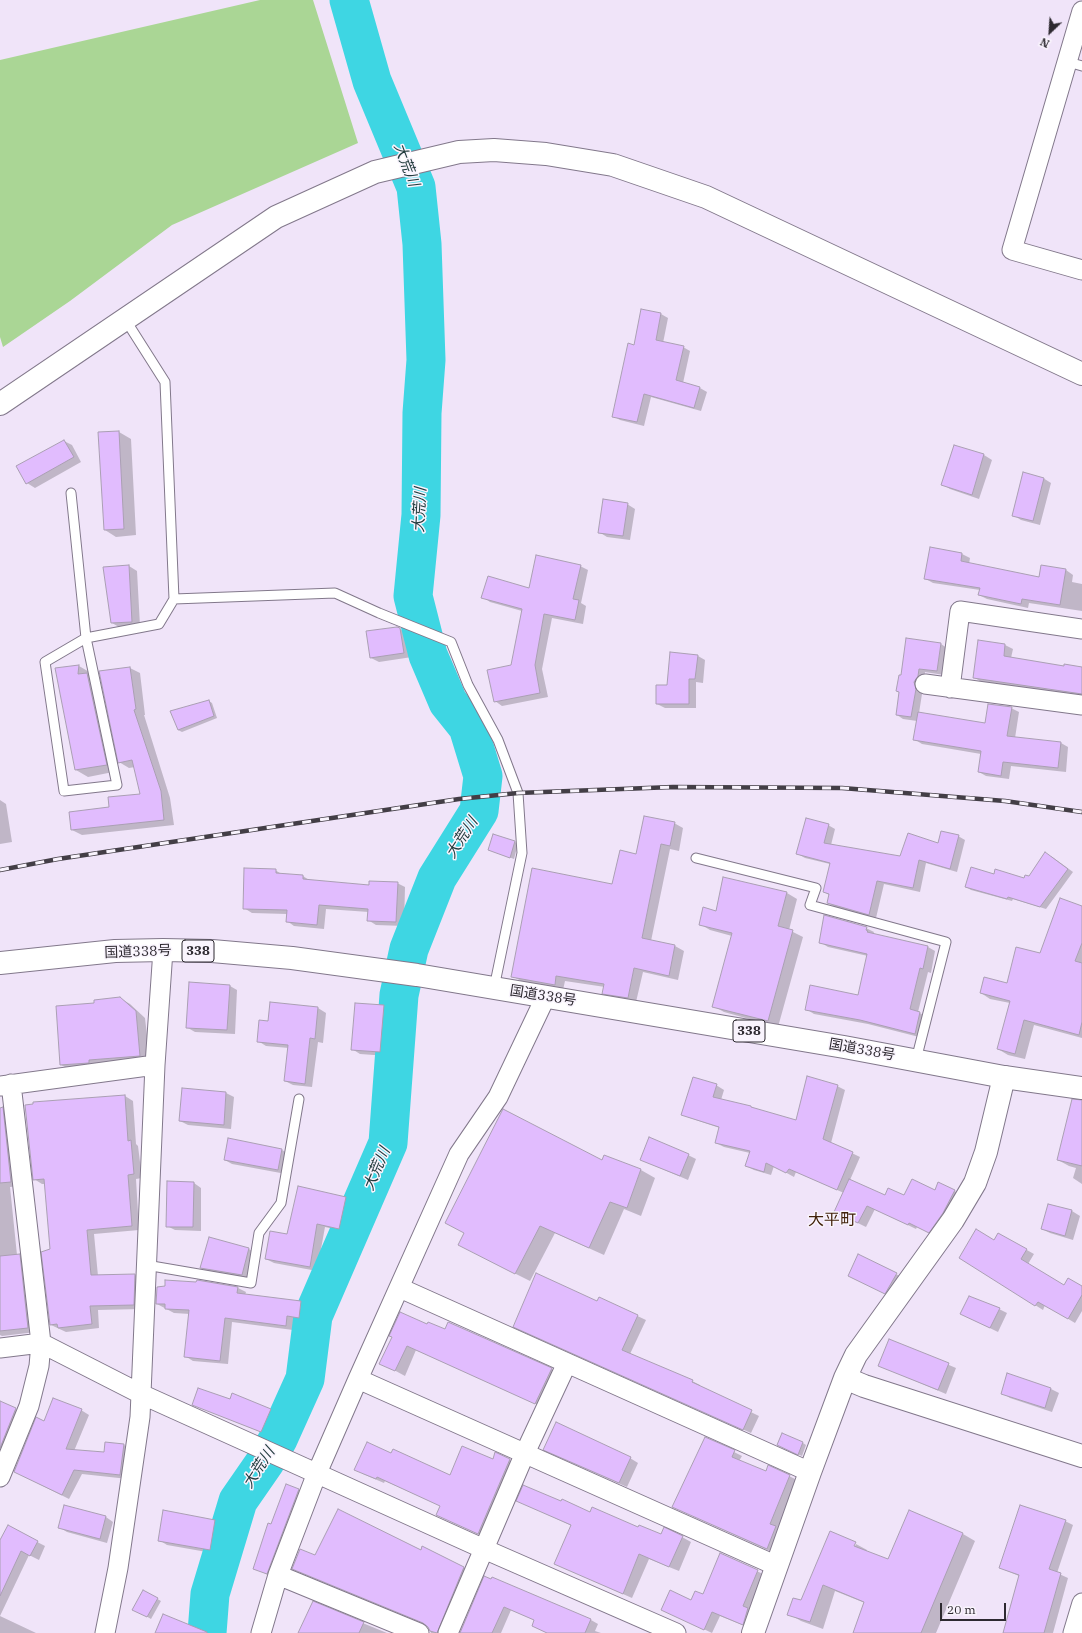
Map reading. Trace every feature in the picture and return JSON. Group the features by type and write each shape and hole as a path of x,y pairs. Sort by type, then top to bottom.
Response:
{"main road":[{"path":"0,404 276,217 375,172 459,152 494,150 546,154 613,165 706,197 1082,374"},
{"name":"国道338号","path":"0,963 115,951 164,950 212,951 292,958 417,975 1004,1076 1081,1086"},
{"path":"753,1633 810,1472 856,1355 953,1220 975,1183 986,1152 1004,1076"},
{"path":"846,1378 864,1386 1082,1456"}],"street":[{"path":"1082,11 1075,64 1012,250 1082,270"},
{"path":"950,688 960,611 1082,629"},
{"path":"925,684 1082,705"},
{"path":"105,1633 118,1568 140,1417 155,1065 164,950"},
{"path":"261,1633 278,1575 317,1474 358,1379 460,1154 498,1097 546,996"},
{"path":"0,1477 29,1406 39,1366 41,1343 6,1085 155,1065"},
{"path":"400,1288 810,1472"},
{"path":"0,1348 41,1343 141,1394 484,1549 676,1633"},
{"path":"448,1633 525,1453 567,1362"},
{"path":"358,1379 777,1566"},
{"path":"278,1575 420,1633"},
{"path":"1073,1633 1081,1608"}],"lane":[{"path":"71,493 86,638 117,785 64,791 45,662 86,638 159,624 174,599 164,382 125,319"},
{"path":"174,599 335,593 379,613 451,642 468,684 498,740 518,793 522,853 494,988"},
{"path":"696,858 816,888 810,905 946,942 916,1060"},
{"path":"146,1265 251,1283 259,1233 281,1203 299,1099"}],"green space":[{"path":"260,0 313,0 358,143 172,225 70,301 3,347 0,337 0,60"}],"building":[{"path":"641,309 661,313 656,340 684,346 676,380 700,387 694,408 644,394 637,422 612,417 628,343 634,345"},
{"path":"119,431 124,529 104,530 98,432"},
{"path":"64,440 74,457 26,484 16,466"},
{"path":"954,445 984,454 972,495 941,485"},
{"path":"1023,472 1044,478 1033,521 1012,516"},
{"path":"603,499 628,503 623,536 598,533"},
{"path":"930,547 962,553 961,561 1039,577 1041,565 1066,569 1060,605 1022,599 1021,604 978,595 980,588 924,579"},
{"path":"536,555 581,565 573,599 579,600 575,620 544,614 535,665 540,693 494,702 487,670 511,665 522,609 481,598 488,576 529,588"},
{"path":"129,565 132,622 111,623 103,567"},
{"path":"397,627 400,628 404,653 370,658 366,631"},
{"path":"906,638 941,643 937,671 919,669 918,676 914,682 916,689 911,717 896,715 899,692 896,691 899,675 901,675"},
{"path":"978,640 1005,644 1004,656 1064,666 1064,664 1082,667 1082,694 973,678"},
{"path":"670,652 698,655 695,679 689,679 689,704 656,704 656,685 667,685"},
{"path":"79,665 78,674 87,673 107,765 75,770 55,668"},
{"path":"130,667 136,709 134,710 161,791 164,820 71,830 69,812 109,807 108,797 140,794 132,760 118,763 99,671"},
{"path":"209,700 214,716 178,730 170,711"},
{"path":"988,704 1012,707 1007,736 1061,742 1058,768 1003,762 1001,776 978,772 981,751 913,740 918,712 985,723"},
{"path":"644,816 675,822 670,846 661,844 642,938 675,945 669,976 634,968 628,998 602,994 604,984 556,976 555,985 511,977 532,868 612,884 620,850 636,854"},
{"path":"806,818 829,824 824,843 900,856 908,833 938,843 941,831 959,835 950,869 919,860 913,888 877,881 869,915 827,903 829,894 823,892 830,863 796,854"},
{"path":"493,834 515,841 510,858 488,850"},
{"path":"1045,852 1068,869 1040,907 1008,897 1007,899 965,887 971,867 994,874 995,869 1024,878 1025,875 1029,876"},
{"path":"244,868 276,869 276,873 303,875 303,879 369,885 369,881 398,882 396,922 367,921 368,909 319,905 317,925 286,922 287,910 243,909"},
{"path":"723,877 787,892 778,926 793,930 768,1021 712,1007 732,933 699,925 703,907 716,911"},
{"path":"1060,898 1082,906 1082,943 1075,961 1082,963 1082,1022 1079,1035 1024,1020 1015,1054 997,1049 1010,1001 980,993 984,977 1007,983 1016,947 1040,953"},
{"path":"824,915 867,927 867,932 928,946 923,969 920,968 910,1009 920,1012 915,1034 860,1020 805,1010 810,985 858,995 867,954 819,943"},
{"path":"189,982 230,985 227,1030 186,1028"},
{"path":"120,997 136,1011 140,1056 89,1060 89,1063 60,1065 56,1006 94,1003 94,1000"},
{"path":"270,1002 318,1007 315,1039 310,1038 305,1084 284,1081 288,1045 257,1042 259,1020 268,1021"},
{"path":"355,1003 384,1005 380,1052 351,1050"},
{"path":"807,1076 838,1085 823,1139 853,1152 837,1190 789,1169 786,1173 766,1163 764,1172 745,1166 750,1151 715,1143 719,1127 681,1115 693,1077 717,1084 713,1097 751,1106 796,1120"},
{"path":"182,1088 226,1092 224,1125 179,1121"},
{"path":"125,1095 128,1141 131,1140 134,1174 128,1175 132,1226 87,1230 91,1275 135,1274 134,1305 90,1306 92,1324 58,1328 57,1324 50,1325 41,1252 50,1249 44,1179 33,1180 25,1105 33,1104 33,1102"},
{"path":"1072,1099 1082,1100 1082,1166 1057,1160"},
{"path":"3,1107 11,1182 0,1183 0,1108"},
{"path":"503,1109 602,1160 604,1155 641,1169 627,1208 610,1202 589,1248 540,1226 515,1274 458,1245 464,1233 445,1223"},
{"path":"649,1137 689,1154 680,1176 640,1160"},
{"path":"228,1138 282,1149 278,1170 224,1160"},
{"path":"849,1179 885,1195 888,1188 904,1195 912,1179 935,1190 938,1182 955,1190 943,1213 929,1233 867,1206 858,1223 834,1212"},
{"path":"167,1181 194,1182 193,1227 166,1227"},
{"path":"298,1186 346,1197 339,1229 317,1224 310,1267 265,1259 270,1231 287,1234"},
{"path":"1048,1204 1072,1210 1065,1236 1041,1229"},
{"path":"976,1229 994,1240 998,1233 1027,1249 1021,1259 1064,1285 1068,1278 1082,1286 1082,1295 1068,1319 1038,1302 1035,1306 959,1258"},
{"path":"209,1237 249,1248 242,1275 200,1268"},
{"path":"20,1254 28,1328 0,1331 0,1256"},
{"path":"858,1254 897,1273 885,1294 848,1276"},
{"path":"536,1273 597,1301 599,1297 638,1315 622,1350 693,1380 692,1382 752,1410 743,1430 513,1327"},
{"path":"165,1280 196,1282 197,1280 238,1287 237,1293 301,1301 299,1318 287,1316 286,1326 225,1318 220,1361 184,1357 189,1310 165,1309 165,1304 156,1304 157,1287 165,1286"},
{"path":"969,1296 1000,1308 990,1328 960,1314"},
{"path":"400,1312 427,1324 428,1322 445,1329 448,1322 552,1368 535,1404 407,1346 395,1371 379,1364 392,1337 389,1336"},
{"path":"889,1339 949,1363 938,1390 878,1366"},
{"path":"1007,1373 1051,1388 1045,1408 1001,1394"},
{"path":"198,1388 230,1399 232,1393 271,1409 261,1432 192,1405"},
{"path":"53,1398 82,1409 66,1449 104,1452 105,1442 124,1444 120,1475 74,1470 62,1495 14,1472 36,1417 44,1421"},
{"path":"0,1401 16,1408 0,1448"},
{"path":"556,1422 631,1457 619,1483 543,1450"},
{"path":"782,1433 803,1442 798,1455 777,1445"},
{"path":"705,1437 735,1450 732,1457 766,1471 768,1465 790,1475 770,1524 776,1526 767,1549 672,1507"},
{"path":"367,1442 391,1453 393,1449 450,1475 462,1446 493,1459 495,1452 510,1459 478,1534 436,1515 440,1506 377,1477 376,1479 354,1470"},
{"path":"286,1484 299,1489 267,1574 253,1569 268,1523 271,1524"},
{"path":"523,1485 561,1501 562,1499 590,1512 592,1507 638,1527 639,1525 661,1534 664,1527 683,1536 669,1567 639,1554 623,1594 554,1564 571,1525 516,1501"},
{"path":"64,1505 106,1516 100,1539 58,1528"},
{"path":"1020,1505 1066,1520 1049,1569 1061,1573 1044,1633 1003,1633 1019,1575 999,1568"},
{"path":"338,1509 421,1550 422,1546 464,1567 437,1633 430,1631 423,1623 292,1569 300,1549 315,1555"},
{"path":"163,1510 215,1520 210,1550 158,1541"},
{"path":"909,1510 963,1533 921,1633 853,1633 864,1602 823,1585 810,1622 787,1615 793,1598 801,1600 830,1531 856,1542 854,1546 888,1559"},
{"path":"8,1525 38,1541 30,1556 21,1551 0,1596 0,1540"},
{"path":"720,1553 758,1570 743,1606 748,1608 743,1625 712,1612 704,1630 661,1610 670,1590 691,1600 695,1591 703,1594"},
{"path":"484,1576 491,1579 492,1577 591,1619 585,1633 547,1633 532,1626 534,1620 504,1607 492,1633 460,1633"},
{"path":"143,1590 158,1598 147,1617 132,1610"},
{"path":"313,1601 364,1622 359,1633 298,1633"},
{"path":"163,1614 207,1632 207,1633 155,1633"}],"waterway":[{"name":"大荒川","path":"207,1633 210,1594 238,1501 265,1462 278,1439 305,1379 313,1316 388,1143 399,995 409,949 437,878 479,811 483,776 468,727 448,702 428,655 413,596 421,515 422,413 426,360 422,244 416,187 372,81 349,0"}],"railway":[{"path":"0,870 58,859 459,799 518,793 673,787 842,788 1005,801 1082,812"}],"district":[{"name":"大平町","path":"832,1220"}]}
